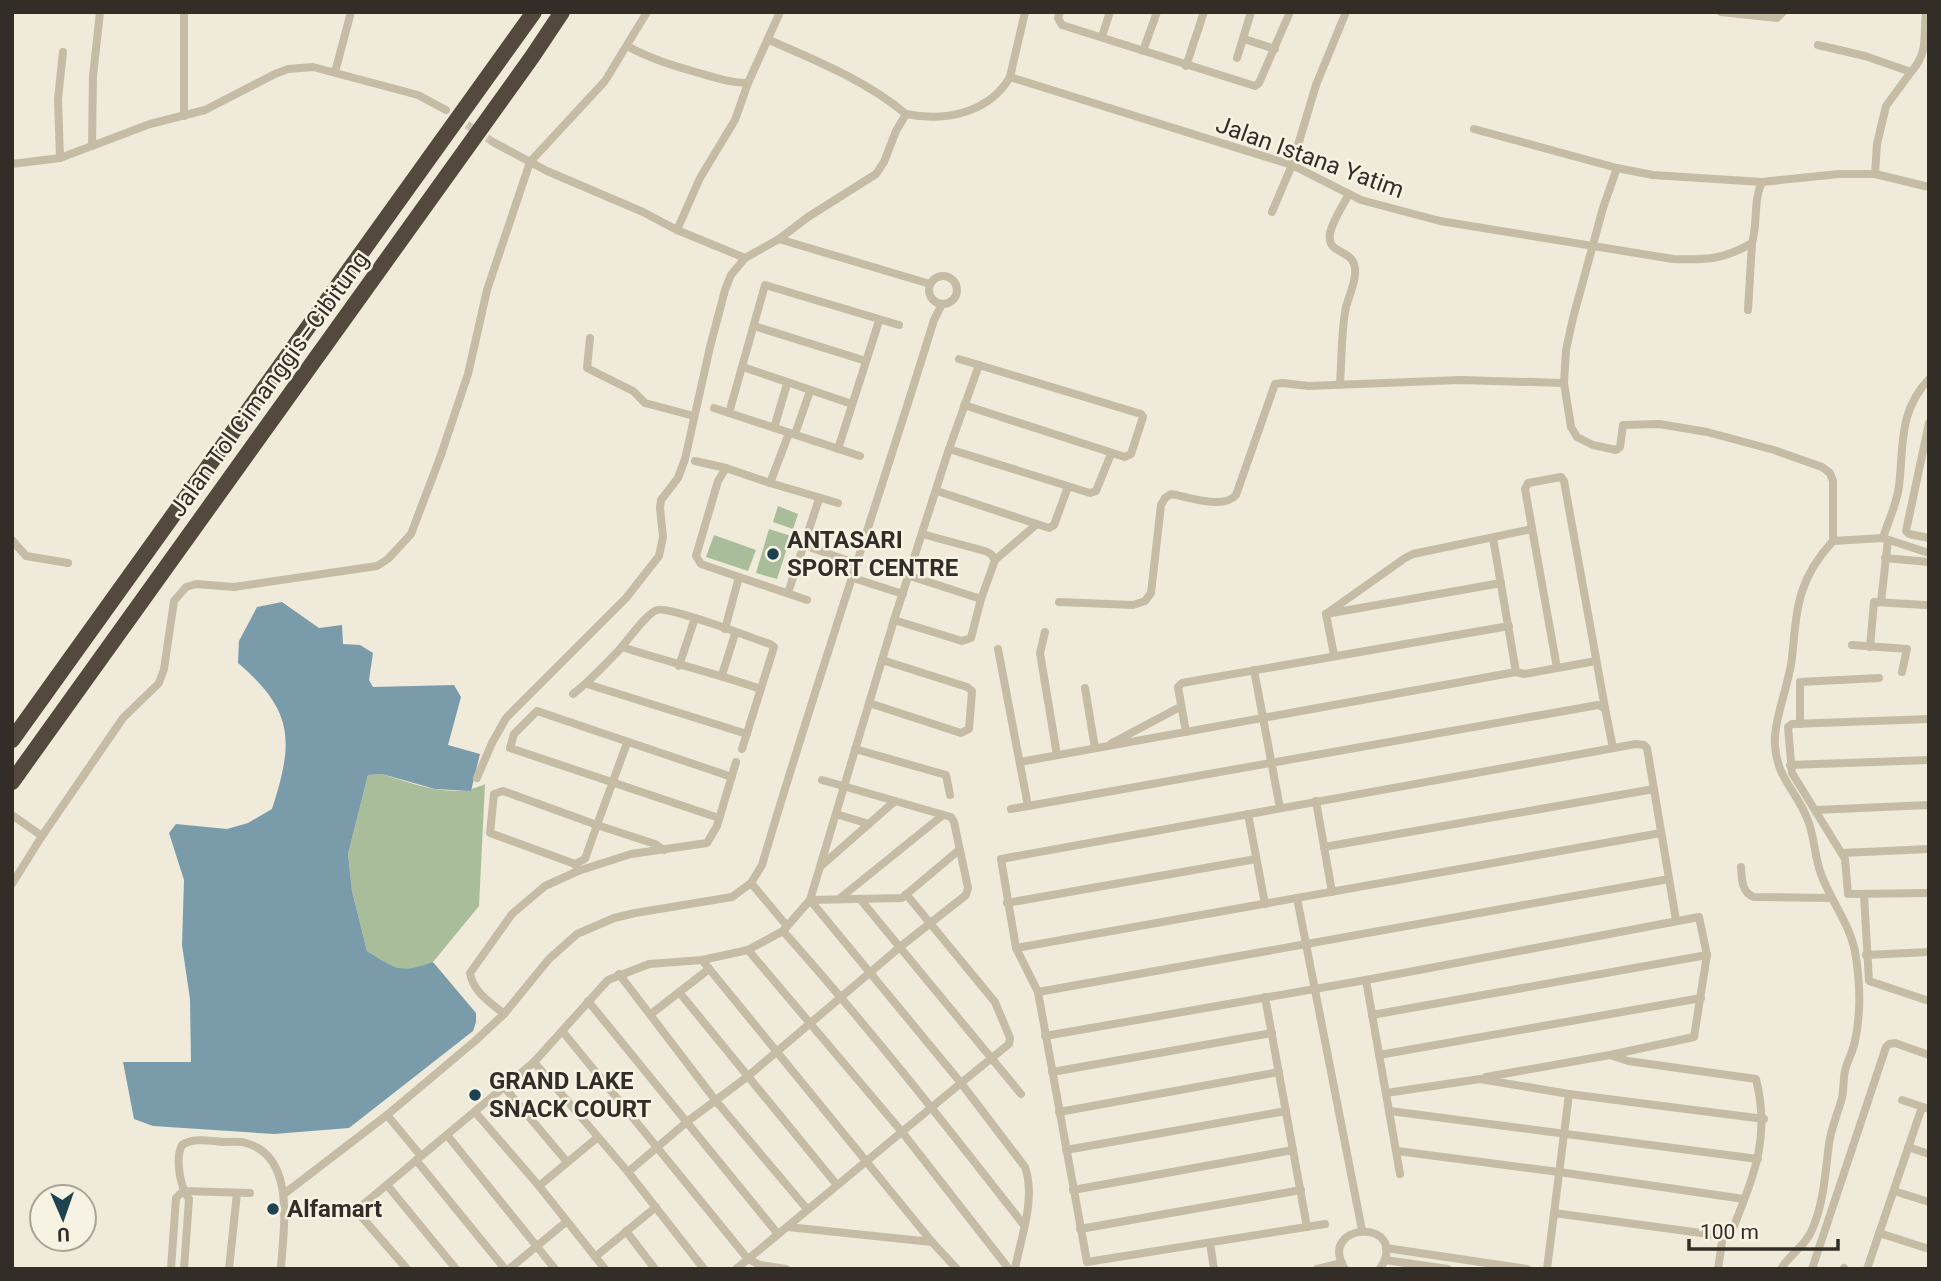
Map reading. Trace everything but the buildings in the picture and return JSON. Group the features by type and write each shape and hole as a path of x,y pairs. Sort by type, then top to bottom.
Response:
{"highway":[{"name":"Jalan Tol Cimanggis–Cibitung","path":"12,740 534,12"},
{"name":"Jalan Tol Cimanggis–Cibitung","path":"12,782 524,69 562,12"}],"street":[{"path":"92,146 93,76 100,12"},
{"path":"335,72 351,12"},
{"path":"12,884 123,719 159,683 164,669 174,601 186,587 196,584 234,587 377,566 388,559 411,534 468,374 490,279 530,162 605,81 647,12"},
{"path":"677,230 700,178 735,120 748,83 780,12"},
{"path":"769,40 845,73 877,91 906,114 918,117 946,116 982,107 1002,91 1010,78 1025,12"},
{"path":"1060,12 1058,18 1062,25 1255,86 1259,83 1290,12"},
{"path":"1102,36 1110,12"},
{"path":"1143,51 1157,12"},
{"path":"1186,66 1204,12"},
{"path":"1237,58 1251,12"},
{"path":"1272,212 1292,165 1316,85 1346,12"},
{"path":"1721,12 1777,18 1783,12"},
{"path":"1875,173 1877,144 1886,106 1922,58 1926,12"},
{"path":"184,14 184,116"},
{"path":"1244,38 1275,49"},
{"path":"1818,45 1854,53 1911,72"},
{"path":"627,46 650,59 674,67 732,83 748,83"},
{"path":"60,159 58,99 63,52"},
{"path":"12,164 60,159 149,124 214,106 288,69 313,67 335,72 418,95 446,110"},
{"name":"Jalan Istana Yatim","path":"1010,78 1292,165 1362,200 1440,221 1672,259 1708,260 1738,251 1752,243"},
{"path":"477,778 506,718 626,598 659,556 663,537 661,500 678,478 690,440 725,290 731,275 745,258 779,239 808,216 876,174 906,114"},
{"path":"1474,129 1617,168 1653,175 1762,182 1875,173 1929,187"},
{"path":"493,142 677,230 745,258"},
{"path":"1617,168 1592,247 1566,349 1564,383 1571,427 1577,437 1618,450 1623,425 1659,424 1707,432 1822,467 1830,473 1833,481 1833,541 1813,565 1798,600 1790,677 1774,743 1780,771 1814,834 1815,859 1830,898 1843,916 1855,951 1859,1017 1829,1143 1825,1185 1816,1220 1810,1235 1781,1269"},
{"path":"1748,310 1752,243 1756,229 1758,191 1762,182"},
{"path":"1340,383 1346,308 1355,277 1355,263 1350,256 1337,251 1331,244 1330,234 1349,194"},
{"path":"779,239 930,284"},
{"path":"284,1194 387,1115 504,1014 550,959 584,930 635,913 732,897 751,883 762,865 802,730 878,504 934,320 942,304 952,300 957,290 953,280 943,276 933,279 929,294 942,304"},
{"path":"729,413 765,285 899,326"},
{"path":"838,449 879,321"},
{"path":"754,326 866,361"},
{"path":"590,338 587,368 633,391 645,403 694,416"},
{"path":"959,359 1141,414 1143,421 1131,454 1125,457 964,405"},
{"path":"407,1269 359,1213 361,1206 534,1062 563,1032 603,983 619,974 649,964 702,960 748,950 785,928 810,901 894,620 979,365"},
{"path":"743,367 852,404"},
{"path":"1881,602 1885,539 1897,497 1909,407 1929,379"},
{"path":"1059,602 1133,605 1145,601 1151,593 1161,505 1165,498 1171,495 1222,502 1232,500 1275,384 1308,386 1460,380 1564,383"},
{"path":"774,428 787,384"},
{"path":"770,483 810,391"},
{"path":"714,408 860,456"},
{"path":"1929,423 1906,531 1929,538"},
{"path":"949,449 1090,493 1096,491 1111,454"},
{"path":"695,461 838,503"},
{"path":"726,468 718,481 696,556 701,564 807,600"},
{"path":"1557,668 1525,485 1528,482 1563,478 1613,748"},
{"path":"937,491 1049,528 1054,525 1069,487"},
{"path":"788,593 819,499"},
{"path":"894,620 967,641 971,638 995,560 1037,524"},
{"path":"1326,614 1413,554 1532,529"},
{"path":"922,534 985,551 995,560"},
{"path":"1493,538 1516,672"},
{"path":"1833,541 1885,539 1929,553"},
{"path":"12,540 26,556 68,563"},
{"path":"804,545 857,564"},
{"path":"1885,558 1929,562"},
{"path":"910,576 981,599"},
{"path":"725,629 739,577"},
{"path":"853,578 903,594"},
{"path":"1326,614 1501,583"},
{"path":"1870,647 1874,602 1926,605"},
{"path":"573,694 622,647 652,612 657,610 695,618 774,647 742,749"},
{"path":"1326,614 1334,655"},
{"path":"679,666 695,618"},
{"path":"1186,732 1178,687 1182,684 1508,626"},
{"path":"1045,632 1040,653 1057,755"},
{"path":"722,675 735,634"},
{"path":"1852,645 1907,649 1902,672"},
{"path":"622,647 679,666 722,675 761,690"},
{"path":"999,649 1028,806"},
{"path":"869,703 961,733 969,729 973,699 972,691 967,687 882,660"},
{"path":"1020,762 1516,672 1524,674 1596,661"},
{"path":"1254,670 1280,808"},
{"path":"1800,724 1800,682 1879,678"},
{"path":"586,684 747,734"},
{"path":"1085,688 1095,748"},
{"path":"1011,809 1598,705 1605,708"},
{"path":"1105,746 1180,707"},
{"path":"719,818 510,748 514,734 537,711 732,777"},
{"path":"1929,719 1792,724 1788,727 1792,773 1845,859 1848,894 1929,893"},
{"path":"504,1014 474,987 471,970 512,914 530,897 585,859 627,743"},
{"path":"1325,1224 1089,1263 1085,1260 1038,992 1016,948 1000,863 1004,858 1613,748 1644,745 1647,748 1676,920"},
{"path":"855,749 946,775 950,795"},
{"path":"1790,765 1929,760"},
{"path":"664,850 655,844 503,791 494,794 490,833 577,867 631,854 664,850 707,844 719,818 736,762"},
{"path":"628,1171 747,1077 900,947 966,895 968,888 953,819 822,780"},
{"path":"1324,847 1654,789"},
{"path":"820,866 895,801"},
{"path":"1316,802 1332,892"},
{"path":"1815,810 1929,805"},
{"path":"836,814 869,824"},
{"path":"1248,814 1265,904"},
{"path":"12,815 42,836"},
{"path":"839,900 943,815"},
{"path":"1016,948 1661,833"},
{"path":"1842,853 1929,849"},
{"path":"810,901 899,898 959,850"},
{"path":"1007,904 1256,859"},
{"path":"1741,867 1743,887 1754,897 1830,898"},
{"path":"1038,992 1669,879"},
{"path":"751,883 1023,1224"},
{"path":"736,1269 1010,1041 1000,1010 906,894"},
{"path":"1864,895 1868,977 1872,983 1929,999"},
{"path":"1297,898 1362,1230"},
{"path":"860,899 1021,1094"},
{"path":"810,901 961,1083 1025,1167 1029,1200 1015,1269"},
{"path":"1045,1036 1366,980 1699,917 1707,955 1692,1038 1480,1079 1386,1093"},
{"path":"748,950 902,1132 1009,1269"},
{"path":"1866,955 1929,952"},
{"path":"1372,1015 1707,955"},
{"path":"702,960 957,1269"},
{"path":"651,1014 709,969"},
{"path":"619,974 716,1101 807,1209"},
{"path":"1366,980 1400,1174"},
{"path":"679,992 837,1185"},
{"path":"1265,997 1307,1227"},
{"path":"1380,1055 1701,998"},
{"path":"588,1001 778,1234"},
{"path":"563,1032 748,1259 760,1265 786,1269"},
{"path":"1052,1072 1272,1033"},
{"path":"1812,1269 1886,1047 1895,1043 1929,1055"},
{"path":"1554,1213 1723,1236 1731,1231 1744,1199 1758,1159 1764,1119 1757,1081 1754,1078 1628,1061 1610,1055"},
{"path":"534,1062 628,1171 704,1269"},
{"path":"1059,1112 1279,1072"},
{"path":"1480,1079 1569,1094 1764,1119"},
{"path":"504,1087 567,1162"},
{"path":"1546,1269 1569,1094"},
{"path":"1867,1269 1908,1147 1925,1108 1902,1100"},
{"path":"1066,1150 1286,1111"},
{"path":"1390,1111 1758,1159"},
{"path":"475,1112 605,1269"},
{"path":"387,1115 507,1269 566,1222"},
{"path":"447,1135 555,1269"},
{"path":"539,1186 598,1137"},
{"path":"184,1269 189,1199 183,1191 179,1156 182,1145 190,1140 246,1143 266,1155 273,1164 280,1176 284,1194 281,1269"},
{"path":"1908,1147 1929,1154"},
{"path":"1073,1190 1293,1150"},
{"path":"1397,1152 1744,1199"},
{"path":"387,1185 456,1269"},
{"path":"1080,1229 1301,1190"},
{"path":"172,1269 176,1198 183,1191 250,1193"},
{"path":"1894,1191 1929,1202"},
{"path":"229,1269 237,1193"},
{"path":"595,1257 656,1207"},
{"path":"788,1227 932,1242"},
{"path":"1317,1269 1343,1267 1342,1246 1346,1238 1362,1230 1373,1232 1386,1248 1385,1260 1380,1269"},
{"path":"626,1231 655,1269"},
{"path":"1879,1233 1929,1249"},
{"path":"1718,1269 1723,1236"},
{"path":"1210,1243 1214,1269"},
{"path":"1386,1248 1527,1269"},
{"path":"1385,1260 1448,1269"}],"green space":[{"path":"778,506 798,514 793,529 773,522"},
{"name":"ANTASARI SPORT CENTRE","path":"769,529 791,536 777,579 756,573"},
{"path":"714,535 756,550 748,571 706,557"},
{"path":"382,774 447,791 473,789 485,784 479,906 433,962 420,967 397,970 367,951 352,891 348,854 368,775"}],"water":[{"path":"282,602 319,628 342,625 343,644 360,645 373,653 369,680 373,687 454,685 461,697 448,745 480,754 471,791 435,789 382,774 368,775 348,854 352,891 367,951 391,966 404,969 433,962 476,1013 476,1022 473,1031 349,1128 274,1134 153,1126 134,1119 123,1062 191,1062 190,999 182,945 184,880 169,833 176,824 227,829 248,823 272,809 284,764 284,728 270,696 238,663 239,641 257,607"}],"tunnel":[{"path":"457,118 493,142"}],"place":[{"name":"ANTASARI SPORT CENTRE","path":"773,554"},
{"name":"GRAND LAKE SNACK COURT","path":"475,1095"},
{"name":"Alfamart","path":"273,1209"}]}
